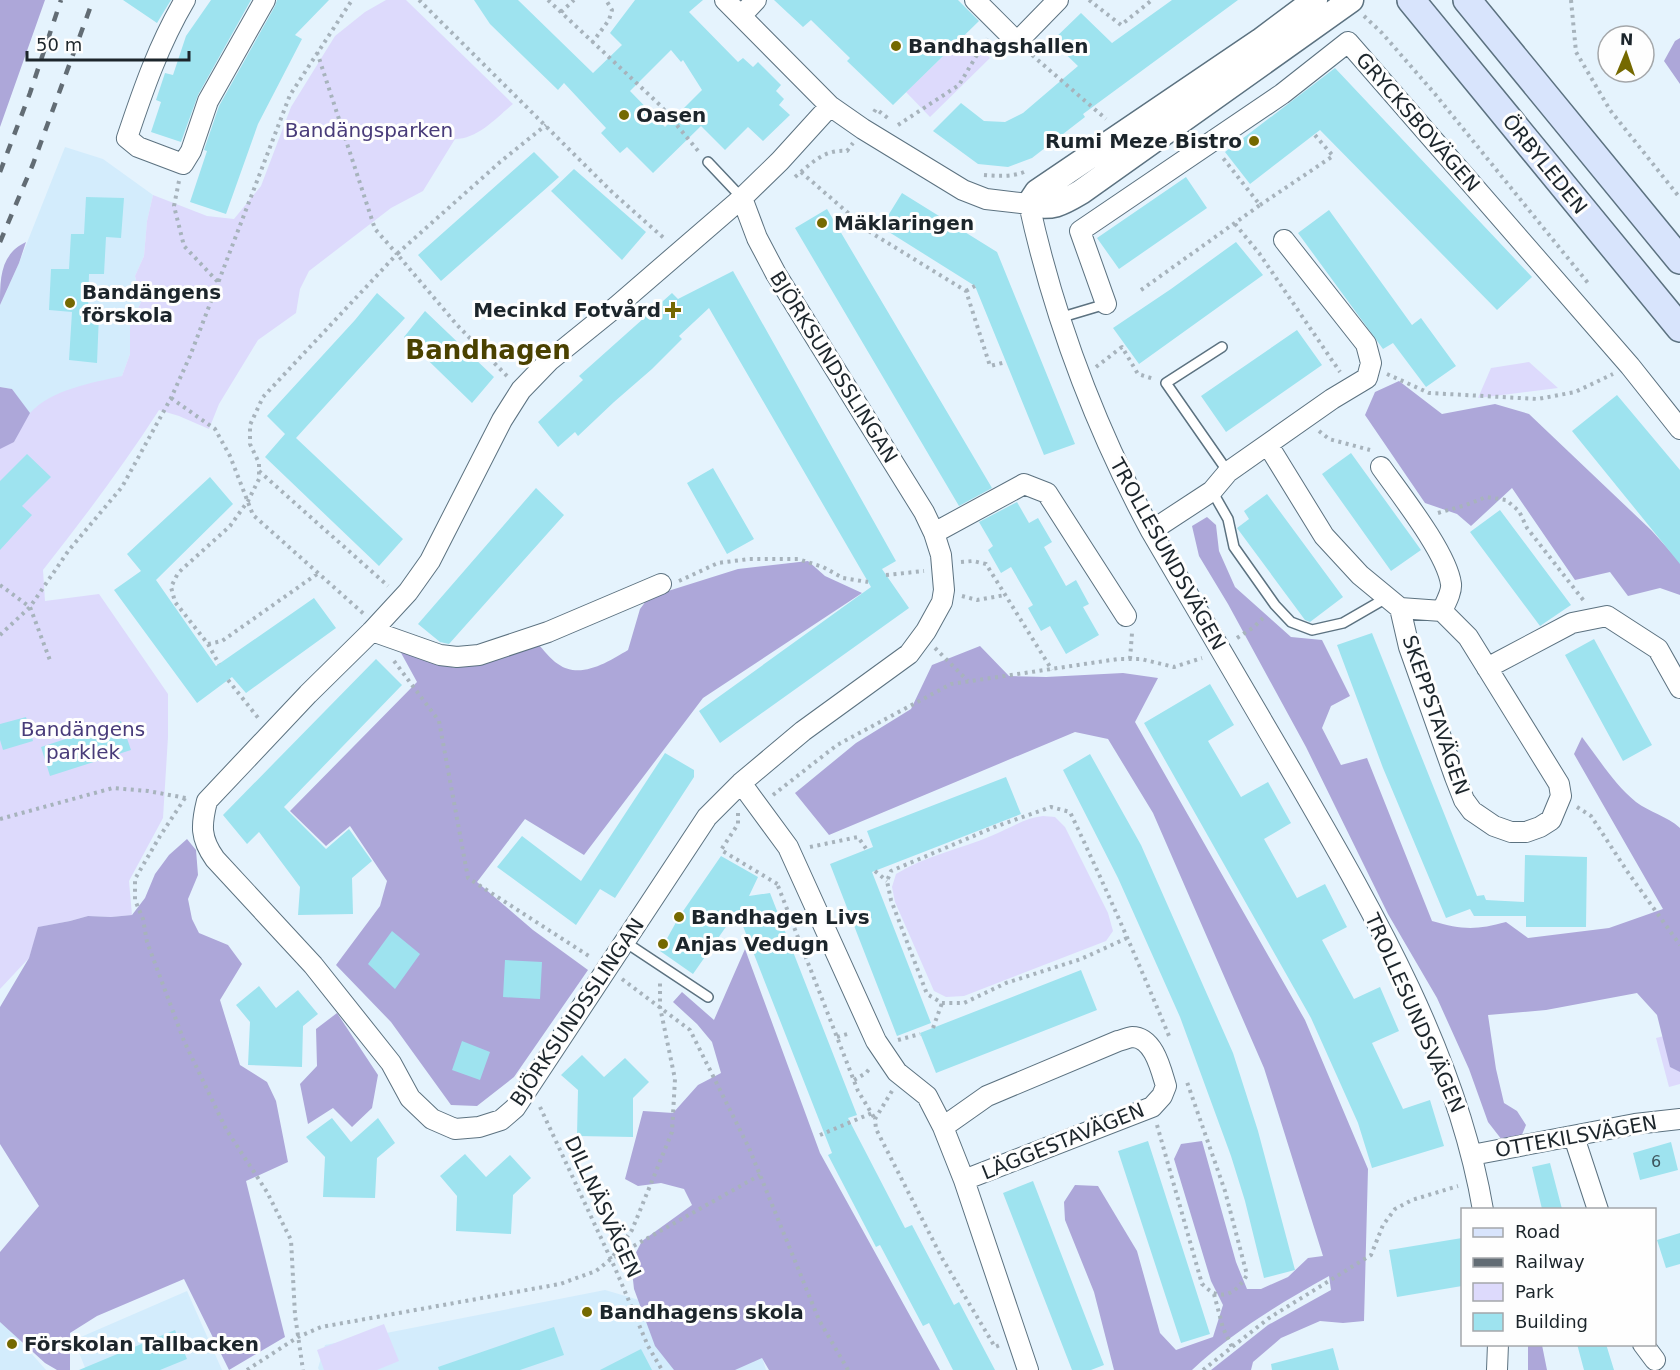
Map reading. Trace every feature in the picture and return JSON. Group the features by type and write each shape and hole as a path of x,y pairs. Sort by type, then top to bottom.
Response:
{"main road":[{"name":"ÖRBYLEDEN","path":"1411,0 1680,328"},
{"path":"1467,0 1680,260"}],"street":[{"path":"185,0 169,27 146,82 128,138 138,147 183,164 191,151 208,101 265,0"},
{"path":"725,0 830,106 863,129 963,190 986,199 1045,207 1059,205 1082,192 1351,0"},
{"path":"741,16 756,0"},
{"path":"975,0 1017,42 1058,0"},
{"path":"1029,204 1037,192 1260,41 1315,0"},
{"name":"GRYCKSBOVÄGEN","path":"1106,304 1080,231 1282,94 1348,42 1630,366 1680,429"},
{"name":"BJÖRKSUNDSSLINGAN","path":"742,198 757,238 776,274 924,512 941,555 944,590 942,602 926,631 909,654 803,731 741,783 707,817 515,1108 501,1120 479,1128 455,1129 432,1119 410,1098 391,1063 350,1010 313,965 215,859 206,846 203,832 207,801 270,733 372,632 402,598 430,561 502,420 521,390 549,361 680,253 742,198 780,161 830,106"},
{"name":"TROLLESUNDSVÄGEN","path":"1029,204 1045,275 1058,318 1102,431 1151,531 1365,900 1404,978 1443,1068 1465,1129 1483,1208"},
{"path":"1151,531 1212,491 1228,472 1367,378 1371,363 1366,344 1284,240"},
{"path":"1268,445 1324,536 1360,575 1394,603"},
{"path":"1381,467 1418,520 1444,563 1452,586 1442,611 1467,637 1487,668 1550,767 1559,784 1561,796"},
{"path":"934,533 1024,484 1047,494 1126,616"},
{"path":"372,632 440,655 457,657 479,655 548,632 661,584"},
{"name":"SKEPPSTAVÄGEN","path":"1442,611 1394,603 1464,800 1472,811 1494,826 1511,832 1526,832 1551,820 1561,796"},
{"path":"1487,668 1572,623 1607,616 1658,649 1680,688"},
{"name":"LÄGGESTAVÄGEN","path":"741,783 790,852 876,1041 897,1072 927,1096 943,1127 964,1180 1028,1370"},
{"name":"LÄGGESTAVÄGEN","path":"943,1127 987,1096 1118,1041 1133,1037 1145,1042 1155,1053 1166,1086 1162,1096 1152,1107 964,1180"},
{"name":"OTTEKILSVÄGEN","path":"1472,1155 1635,1124 1680,1119"},
{"path":"1574,1137 1598,1208"},
{"path":"1497,1370 1498,1346"},
{"path":"1644,1346 1655,1360"}],"lane":[{"path":"708,162 742,198"},
{"path":"1058,318 1106,304"},
{"path":"1222,347 1166,383 1228,472"},
{"path":"1212,491 1228,519 1234,547 1275,605 1291,622 1312,630 1343,623 1394,603"},
{"path":"625,942 708,997"}],"path":[{"path":"0,635 30,607 69,550 122,487 171,398 290,95 352,0"},
{"path":"419,0 613,193 680,253"},
{"path":"548,0 661,106 708,162"},
{"path":"561,12 574,0"},
{"path":"592,43 609,21 612,10 606,0"},
{"path":"1089,0 1121,25 1152,0"},
{"path":"1571,0 1576,52 1610,110 1680,198"},
{"path":"898,125 959,85 997,22"},
{"path":"1382,33 1435,94 1591,287"},
{"path":"1017,42 1106,120 1116,113"},
{"path":"317,52 375,229 457,325 521,390"},
{"path":"794,179 817,158 829,151 847,151 876,109 907,132"},
{"path":"219,664 208,645 175,602 171,587 178,573 230,526 248,501 259,479 259,463 250,444 250,425 263,397 397,254 500,162 546,125"},
{"path":"1141,290 1260,205 1334,156 1314,134"},
{"path":"1210,141 1260,205"},
{"path":"183,164 174,206 184,246 218,282"},
{"path":"981,175 1017,175 1028,171"},
{"path":"801,172 870,232 966,291 990,366 1006,362"},
{"path":"1235,224 1258,253 1351,387"},
{"path":"966,291 975,286"},
{"path":"1094,368 1122,348 1138,374"},
{"path":"1371,366 1429,393 1538,399 1575,392 1630,366"},
{"path":"171,398 215,429 230,456 253,515 364,614 372,632 439,721 468,878 595,960"},
{"path":"1329,439 1375,451 1381,467"},
{"path":"259,471 402,598"},
{"path":"1418,520 1486,497 1506,500 1519,512 1527,528 1597,618"},
{"path":"661,584 683,580 718,563 749,559 798,559 823,567 843,579 868,582"},
{"path":"954,562 973,561 986,564 1052,670"},
{"path":"886,575 930,571"},
{"path":"208,645 222,641 317,574"},
{"path":"0,585 30,607 51,663"},
{"path":"954,594 977,600 1005,595"},
{"path":"1234,640 1254,627 1275,605"},
{"path":"933,647 968,682"},
{"path":"759,806 837,745 951,684 1118,659 1141,659 1174,667 1206,656"},
{"path":"228,680 270,733"},
{"path":"0,819 113,788 148,791 185,798 206,807"},
{"path":"1561,796 1591,816 1680,945"},
{"path":"185,798 135,879 135,900 143,919 147,942 184,1041 226,1130 267,1192 291,1240 295,1315 303,1370"},
{"path":"1127,938 1081,959 1006,983 964,1003 942,1003 927,994 891,900 887,881 891,871 998,826 1052,807 1070,812 1127,938 1172,1043"},
{"path":"738,812 738,824 721,850 778,886 858,1091 872,1113 876,1129 942,1258 995,1347 1018,1338"},
{"path":"790,852 858,837 867,850"},
{"path":"875,871 887,881"},
{"path":"778,886 786,884"},
{"path":"622,979 690,1030 749,1148 819,1320 848,1370"},
{"path":"933,1028 942,1003"},
{"path":"611,1259 632,1230 672,1132 675,1079 660,1008"},
{"path":"875,1119 890,1093 905,1078"},
{"path":"1152,1107 1202,1284 1214,1293 1229,1294 1241,1285 1247,1275 1225,1191 1187,1082"},
{"name":"DILLNÄSVÄGEN","path":"527,1093 540,1107 611,1259 648,1346 662,1370"},
{"path":"820,1135 872,1113"},
{"path":"247,1370 298,1337 321,1327 560,1284 596,1271 611,1259 760,1175"},
{"path":"1203,1370 1269,1318 1371,1255 1383,1225 1395,1209 1412,1200 1462,1185"},
{"path":"1214,1293 1223,1328 1232,1347"}],"shaded area":[{"path":"0,0 45,0 0,127"},
{"path":"1680,38 1680,84 1664,61 1675,41"},
{"name":"Bandängens förskola","path":"65,147 103,159 153,195 147,221 144,256 135,276 141,302 130,326 130,354 122,376 36,432 12,389 0,387 0,305"},
{"path":"26,242 0,305 1,277 6,260 17,247"},
{"path":"1399,381 1442,414 1495,404 1529,414 1651,530 1680,562 1680,595 1660,588 1628,596 1610,572 1575,580 1512,488 1471,526 1457,514 1425,503 1365,415 1375,392"},
{"path":"0,387 12,389 30,413 14,442 0,449"},
{"path":"1207,517 1216,525 1219,551 1235,587 1291,637 1322,640 1350,696 1331,706 1322,728 1341,765 1367,758 1432,921 1469,928 1506,922 1528,938 1609,928 1663,909 1574,754 1582,737 1628,795 1680,828 1680,1072 1670,1067 1657,1015 1637,993 1546,1010 1488,1015 1504,1103 1517,1111 1526,1125 1521,1137 1502,1140 1488,1122 1469,1069 1437,998 1388,914 1306,747 1228,604 1199,556 1192,526"},
{"path":"808,561 825,576 862,593 703,698 584,855 525,819 477,882 533,930 588,970 514,1077 477,1106 451,1105 391,1022 336,965 380,906 387,881 350,826 326,846 290,811 417,682 400,651 455,668 537,643 558,664 575,670 585,670 603,664 628,650 640,609 649,597 738,569"},
{"path":"980,646 1009,676 1046,677 1123,673 1158,678 1135,722 1305,1020 1368,1169 1364,1321 1343,1323 1320,1321 1281,1338 1253,1362 1251,1370 1211,1370 1268,1325 1331,1290 1329,1276 1258,1319 1192,1370 1114,1370 1094,1292 1065,1220 1064,1202 1075,1185 1098,1186 1137,1251 1160,1333 1176,1350 1213,1337 1223,1305 1211,1281 1174,1159 1181,1144 1202,1141 1236,1262 1247,1289 1261,1289 1288,1277 1308,1258 1323,1256 1264,1068 1153,813 1108,739 1075,732 829,835 795,793 856,743 911,709 932,665"},
{"path":"187,839 196,850 198,875 188,899 192,919 199,933 228,945 242,964 220,1000 240,1065 267,1082 276,1101 288,1162 246,1181 285,1337 229,1370 184,1279 97,1316 70,1333 70,1370 57,1370 45,1363 0,1322 0,1252 39,1206 0,1144 0,1007 29,958 38,927 88,916 132,915 145,898 155,874 169,855"},
{"path":"745,949 820,1153 940,1370 769,1370 762,1358 735,1370 674,1370 655,1346 634,1289 631,1262 642,1241 692,1205 684,1189 661,1183 638,1186 625,1179 643,1111 673,1113 698,1085 721,1073 712,1042 697,1024 673,1002 682,992 714,1020"},
{"path":"337,1013 378,1075 372,1108 352,1127 333,1108 308,1124 300,1084 317,1066 316,1029"},
{"name":"Bandhagens skola","path":"605,1290 755,1334 766,1370 319,1370 318,1368 325,1345"},
{"path":"187,1291 222,1370 86,1370 74,1340"},
{"name":"Förskolan Tallbacken","path":"0,1318 46,1370 0,1370"},
{"path":"1528,1346 1542,1346 1547,1370 1528,1370"}],"green space":[{"name":"Bandängsparken","path":"386,0 406,0 513,104 479,132 455,139 423,191 391,208 309,271 300,289 296,313 258,340 219,404 209,429 159,410 103,491 43,570 45,601 99,594 168,694 163,818 129,881 132,915 88,916 39,927 29,958 0,989 0,432 14,442 28,416 49,398 86,384 122,376 130,354 130,326 141,302 135,276 144,256 147,221 153,195 207,216 234,219 261,186 291,107 335,36 365,12"},
{"path":"966,34 990,58 930,117 906,92"},
{"path":"1529,362 1558,388 1478,398 1491,368"},
{"path":"1043,816 1055,817 1065,827 1108,913 1113,931 1106,941 964,996 946,997 934,991 895,902 892,887 896,874 931,857 979,841 1023,821"},
{"path":"1680,1032 1680,1084 1669,1087 1656,1038"},
{"path":"384,1324 399,1361 377,1370 324,1370 317,1350"}],"building":[{"path":"123,0 171,0 157,23"},
{"path":"211,0 251,0 198,95 181,142 151,132 161,102 156,100 165,73 173,75 186,36"},
{"path":"277,0 329,0 295,35 302,39 258,124 226,214 190,202 219,106"},
{"path":"474,0 518,0 593,73 622,45 610,33 635,0 703,0 689,12 738,62 743,58 753,67 758,62 781,85 776,91 784,99 779,105 790,115 763,141 748,127 725,150 701,126 653,173 627,147 620,153 601,133 606,128 564,83 558,90 490,24","holes":["671,50 681,62 683,60 702,90 665,127 630,91"]},
{"name":"Bandhagshallen","path":"774,0 958,0 979,21 893,105 847,61 850,58 811,20 803,27"},
{"path":"1172,0 1238,0 1083,114 1085,117 1032,158 1008,167 978,164 933,131 961,103 984,121 1005,122 1023,113 1078,66 1052,41 1081,13 1112,43"},
{"path":"1335,68 1532,277 1497,310 1320,130 1250,184 1225,152"},
{"path":"534,152 559,177 441,281 418,255"},
{"path":"574,169 646,232 622,260 551,191"},
{"path":"1186,177 1207,208 1119,269 1097,238"},
{"path":"902,193 997,252 1075,444 1044,455 975,286 881,227"},
{"path":"86,197 124,198 121,238 106,237 104,274 89,274 88,312 99,314 97,363 69,360 72,312 49,310 51,269 69,269 71,234 84,234"},
{"path":"827,209 992,488 959,506 795,228"},
{"path":"1329,210 1412,325 1421,318 1456,366 1426,387 1393,343 1383,349 1298,233"},
{"path":"1236,242 1263,275 1139,364 1113,328"},
{"path":"733,271 896,561 882,569 909,608 720,743 699,711 871,587 709,308 679,336 682,339 652,369 578,436 575,432 558,447 538,422 583,380 579,376 672,293 678,299"},
{"path":"377,293 405,318 296,438 403,539 379,566 265,457 285,434 267,416"},
{"path":"425,311 494,377 472,403 404,337"},
{"path":"1297,330 1322,365 1226,432 1201,396"},
{"path":"1617,395 1680,470 1680,564 1572,431"},
{"path":"1351,453 1421,550 1391,571 1322,474"},
{"path":"27,454 51,477 22,506 32,515 0,550 0,481"},
{"path":"713,468 754,539 727,554 687,483"},
{"path":"210,477 233,504 156,580 216,666 314,598 336,628 246,693 232,677 197,703 114,590 141,571 127,554"},
{"path":"536,488 564,515 449,644 440,642 418,624"},
{"path":"1267,494 1343,597 1310,622 1305,620 1237,528 1249,519 1244,511"},
{"path":"1017,502 1029,523 1038,518 1052,542 1044,547 1066,586 1076,580 1089,604 1083,607 1099,635 1066,654 1050,626 1041,631 1028,608 1033,605 1011,567 1001,573 988,550 993,546 979,522"},
{"path":"1500,510 1571,605 1540,626 1470,532"},
{"path":"1372,633 1477,896 1484,895 1486,900 1524,902 1525,855 1587,857 1586,927 1526,927 1526,916 1474,916 1470,909 1446,918 1383,768 1337,645"},
{"path":"1594,639 1652,745 1623,761 1565,655"},
{"path":"376,659 402,685 284,807 326,849 349,829 372,861 352,878 353,914 298,915 300,887 259,832 247,844 223,815"},
{"path":"1210,684 1234,725 1208,741 1241,797 1268,782 1291,823 1264,839 1297,898 1325,884 1347,927 1322,940 1354,999 1380,987 1399,1031 1372,1043 1403,1109 1430,1100 1444,1146 1372,1168 1358,1123 1311,1018 1144,723"},
{"path":"26,717 33,741 3,750 0,740 0,724"},
{"path":"121,721 131,750 50,776 41,747"},
{"path":"665,753 694,770 694,777 615,898 600,889 576,925 497,867 522,836 581,881"},
{"path":"1090,754 1141,845 1233,1053 1258,1131 1295,1270 1264,1278 1231,1156 1180,1017 1118,878 1063,770"},
{"path":"1006,777 1021,814 872,872 931,1023 897,1036 830,864 873,847 867,831"},
{"path":"721,856 758,877 749,896 770,893 857,1115 848,1118 905,1228 912,1225 954,1305 959,1302 995,1370 953,1370 929,1323 923,1326 880,1245 876,1247 828,1155 832,1153 737,911 693,974 660,951 679,917"},
{"path":"392,931 420,954 395,989 368,964"},
{"path":"505,960 542,962 540,999 503,997"},
{"path":"1081,970 1097,1010 936,1073 920,1033"},
{"path":"259,986 276,1008 298,990 318,1014 303,1026 302,1067 248,1065 250,1022 236,1005"},
{"path":"462,1041 490,1052 480,1080 452,1070"},
{"path":"582,1055 604,1077 625,1058 649,1082 633,1098 633,1137 577,1136 578,1090 561,1075"},
{"path":"332,1118 351,1142 378,1118 395,1143 377,1158 375,1198 323,1197 325,1157 306,1137"},
{"path":"1148,1141 1210,1334 1181,1343 1118,1151"},
{"path":"1671,1142 1678,1170 1640,1180 1633,1153"},
{"path":"465,1154 486,1177 510,1155 531,1178 513,1195 511,1234 456,1231 457,1196 440,1176"},
{"path":"1550,1163 1562,1208 1542,1208 1532,1167"},
{"path":"1033,1181 1104,1365 1091,1370 1072,1370 1003,1193"},
{"path":"1680,1233 1680,1264 1666,1268 1657,1240"},
{"path":"1461,1238 1461,1286 1397,1297 1389,1250"},
{"path":"554,1327 564,1355 520,1370 439,1370 438,1367"},
{"path":"175,1330 187,1359 160,1370 79,1370"},
{"path":"1578,1346 1607,1346 1614,1370 1584,1370"},
{"path":"1333,1348 1339,1370 1272,1370 1271,1364"},
{"path":"641,1349 652,1370 600,1370"}],"railway":[{"path":"0,172 30,93 61,0"},
{"path":"0,242 33,164 93,0"}],"place":[{"name":"Bandhagshallen","path":"896,46"},
{"name":"Oasen","path":"624,115"},
{"name":"Rumi Meze Bistro","path":"1254,141"},
{"name":"Mäklaringen","path":"822,223"},
{"name":"Bandängens förskola","path":"70,303"},
{"name":"Mecinkd Fotvård","path":"673,310"},
{"name":"Bandhagen Livs","path":"679,917"},
{"name":"Anjas Vedugn","path":"663,944"},
{"name":"Bandhagens skola","path":"587,1312"},
{"name":"Förskolan Tallbacken","path":"12,1344"}],"district":[{"name":"Bandhagen","path":"488,350"}],"park label":[{"name":"Bandängens parklek","path":"83,740"}]}
